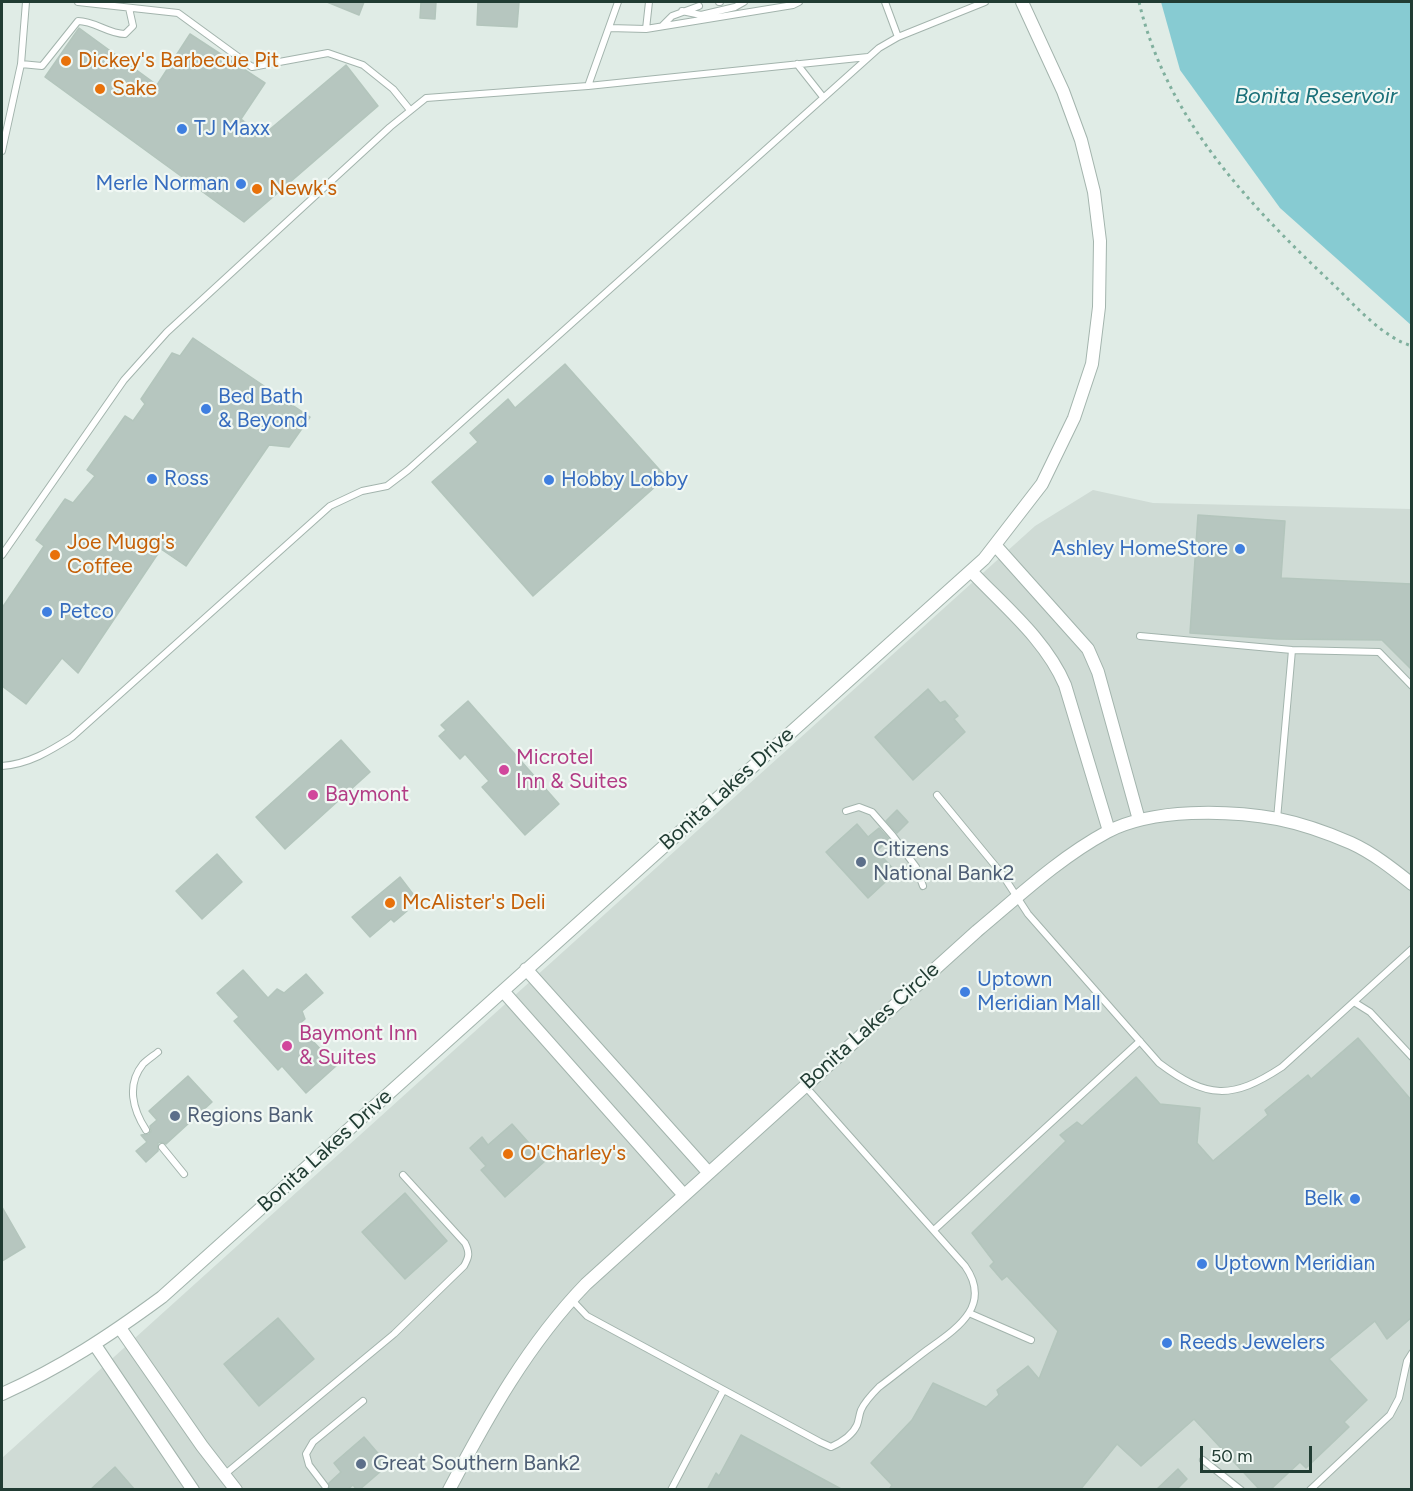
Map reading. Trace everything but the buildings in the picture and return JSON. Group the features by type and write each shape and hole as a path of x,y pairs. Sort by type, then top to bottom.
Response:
{"street":[{"name":"Bonita Lakes Drive","path":"2,1394 44,1375 95,1345 171,1289 971,571 995,545 1042,484 1074,418 1092,364 1099,307 1100,241 1094,192 1082,140 1022,2"},
{"path":"995,545 1088,649 1098,672 1139,820"},
{"path":"971,571 1040,644 1058,668 1109,831"},
{"name":"Bonita Lakes Circle","path":"449,1490 517,1369 571,1299 804,1085 1017,896 1068,856 1109,831 1139,820 1185,814 1226,814 1277,819 1311,827 1354,844 1385,863 1412,884"},
{"path":"526,969 708,1172"},
{"path":"503,991 683,1194"},
{"path":"120,1328 223,1475 236,1490"},
{"path":"95,1345 194,1490"}],"lane":[{"path":"2,151 21,64 26,2"},
{"path":"78,2 178,13 252,67 328,53 363,65 393,88 410,110"},
{"path":"588,86 618,2"},
{"path":"646,29 649,2"},
{"path":"682,11 701,15 735,7 744,2"},
{"path":"761,2 761,10"},
{"path":"609,28 661,27 793,5 799,2"},
{"path":"885,2 897,37"},
{"path":"2,766 14,765 43,755 72,737 330,506 362,491 387,486 408,470 868,57 897,37 985,2"},
{"path":"661,27 672,16 699,6"},
{"path":"21,64 42,66 78,21 86,21 114,34 125,34 133,26 129,8"},
{"path":"2,555 124,380 166,332 390,127 426,98 588,86 868,57"},
{"path":"797,64 823,97"},
{"path":"2,115 10,116"},
{"path":"1140,636 1292,650 1379,652 1412,686"},
{"path":"1277,819 1292,650"},
{"path":"937,795 1002,873 1028,914 1159,1063 1183,1081 1209,1090 1237,1091 1260,1082 1282,1067 1412,949"},
{"path":"846,811 859,807 872,812 916,867 923,886"},
{"path":"1354,1002 1370,1012 1412,1057"},
{"path":"934,1230 1140,1041"},
{"path":"146,1130 131,1097 142,1064 158,1052"},
{"path":"571,1299 587,1316 831,1447 850,1435 857,1425 867,1399 879,1387 956,1328 969,1313 975,1299 973,1277 804,1085"},
{"path":"162,1148 184,1173"},
{"path":"223,1475 394,1334 464,1266 469,1257 465,1243 403,1175"},
{"path":"969,1313 1031,1340"},
{"path":"1310,1490 1390,1415 1399,1398 1407,1361 1412,1353"},
{"path":"671,1490 723,1391"},
{"path":"325,1486 309,1465 306,1454 314,1442 363,1401"},
{"path":"1203,1460 1240,1490"}],"path":[{"path":"1139,2 1146,32 1173,91 1199,137 1227,175 1299,253 1370,320 1412,346"}],"shaded area":[{"name":"Uptown Meridian Mall","path":"1093,490 1153,503 1411,509 1411,1489 2,1490 2,1458 1035,526"}],"water":[{"name":"Bonita Reservoir","path":"1161,2 1411,2 1411,325 1280,208 1180,70"}],"place":[{"name":"Dickey's Barbecue Pit","path":"66,61"},
{"name":"Sake","path":"100,89"},
{"name":"TJ Maxx","path":"182,129"},
{"name":"Merle Norman","path":"241,184"},
{"name":"Newk's","path":"257,189"},
{"name":"Bed Bath & Beyond","path":"206,409"},
{"name":"Ross","path":"152,479"},
{"name":"Hobby Lobby","path":"549,480"},
{"name":"Ashley HomeStore","path":"1240,549"},
{"name":"Joe Mugg's Coffee","path":"55,555"},
{"name":"Petco","path":"47,612"},
{"name":"Microtel Inn & Suites","path":"504,770"},
{"name":"Baymont","path":"313,795"},
{"name":"Citizens National Bank2","path":"861,862"},
{"name":"McAlister's Deli","path":"390,903"},
{"name":"Uptown Meridian Mall","path":"965,992"},
{"name":"Baymont Inn & Suites","path":"287,1046"},
{"name":"Regions Bank","path":"175,1116"},
{"name":"O'Charley's","path":"508,1154"},
{"name":"Belk","path":"1355,1199"},
{"name":"Uptown Meridian","path":"1202,1264"},
{"name":"Reeds Jewelers","path":"1167,1343"},
{"name":"Great Southern Bank2","path":"361,1464"}]}
